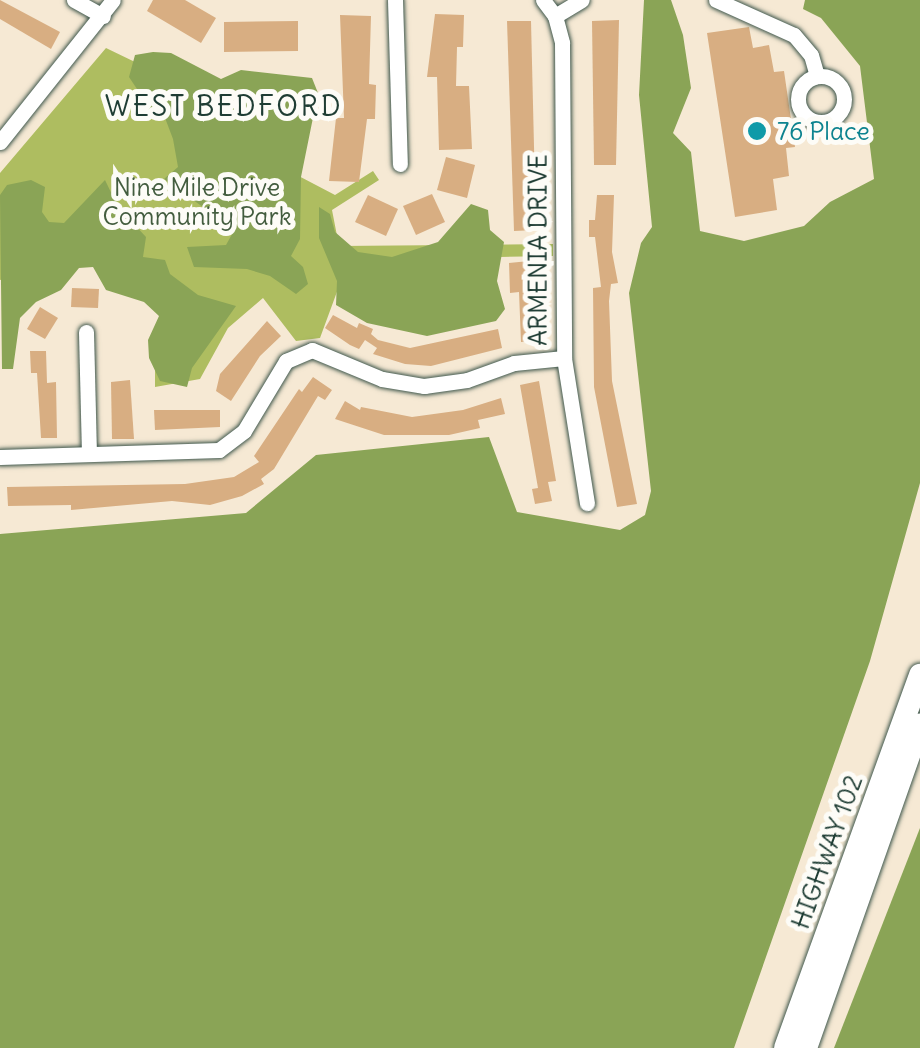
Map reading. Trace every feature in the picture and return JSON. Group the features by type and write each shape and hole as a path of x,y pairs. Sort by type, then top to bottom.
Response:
{"highway":[{"name":"HIGHWAY 102","path":"786,1048 920,675"},
{"name":"HIGHWAY 102","path":"806,1048 920,725"}],"street":[{"path":"74,0 103,16"},
{"path":"0,142 113,0"},
{"path":"395,0 400,164"},
{"path":"543,0 556,16 582,0"},
{"path":"716,0 794,36 811,55 817,76"},
{"name":"ARMENIA DRIVE","path":"556,16 562,43 564,358 587,502"},
{"path":"86,332 89,452"},
{"path":"0,457 219,450 244,431 286,361 305,352 326,353 382,379 424,386 467,380 524,361 564,358"}],"green space":[{"path":"644,0 671,0 683,35 691,88 673,133 691,152 700,231 744,241 804,226 830,202 874,179 860,66 821,18 803,9 805,0 920,0 920,483 870,661 734,1048 0,1048 0,534 246,513 316,455 489,437 517,512 620,530 645,515 651,491 629,293 641,243 652,227 639,95"},
{"name":"Nine Mile Drive Community Park","path":"106,48 195,91 293,173 335,195 373,171 379,180 332,210 339,246 553,244 553,256 500,257 338,289 320,338 296,341 263,298 228,328 200,379 155,387 155,371 166,338 155,302 125,273 85,265 0,280 0,173"},
{"path":"171,53 221,79 241,70 312,78 318,93 301,177 300,239 291,256 303,267 308,284 296,294 270,276 247,269 194,267 187,247 226,245 236,227 228,217 207,210 164,179 178,167 173,139 162,110 149,107 129,77 135,55"},
{"path":"31,180 45,187 42,212 49,222 64,223 105,180 118,207 146,237 143,257 165,260 170,274 198,295 236,306 192,368 187,387 160,381 149,358 148,340 159,316 144,302 106,290 93,267 79,268 61,290 36,302 20,318 13,369 2,369 0,195 7,185"},
{"path":"471,204 488,210 490,230 504,242 497,281 505,309 496,321 427,336 367,323 336,305 337,281 319,238 319,207 330,214 335,232 358,252 392,257 438,242"},
{"path":"920,828 920,1048 834,1048"}],"building":[{"path":"0,0 60,32 51,49 0,19"},
{"path":"153,0 185,0 216,18 201,43 147,11"},
{"path":"435,14 464,15 463,47 457,47 456,86 469,86 472,149 439,150 437,77 427,77"},
{"path":"340,15 371,16 369,84 376,85 375,119 367,119 359,182 329,181 336,118 344,118"},
{"path":"619,20 616,165 594,165 592,21"},
{"path":"298,21 298,51 224,52 224,22"},
{"path":"507,21 531,21 536,230 514,231"},
{"name":"76 Place","path":"749,27 753,48 769,45 774,72 784,71 795,147 786,148 789,176 773,179 777,210 735,217 707,33"},
{"path":"446,157 475,165 467,198 437,190"},
{"path":"432,194 445,222 416,235 403,206"},
{"path":"368,195 398,209 386,236 355,222"},
{"path":"597,195 614,195 612,252 618,283 611,284 609,301 612,381 637,504 617,507 594,387 593,288 601,287 589,220 595,220"},
{"path":"529,261 531,295 539,294 541,340 521,342 519,292 510,293 509,263"},
{"path":"72,288 99,289 98,308 71,307"},
{"path":"40,307 58,318 45,339 27,329"},
{"path":"333,315 357,328 359,323 373,329 371,334 378,340 410,348 498,329 502,348 431,366 405,364 373,354 377,348 365,340 359,349 325,328"},
{"path":"267,321 281,336 260,356 231,401 216,391 220,374"},
{"path":"30,351 46,351 47,383 56,382 57,438 41,438 37,373 31,373"},
{"path":"313,377 332,390 325,400 318,396 274,469 261,479 264,484 242,496 210,505 172,501 71,510 71,505 8,506 7,487 185,484 234,477 259,462 254,456 299,389 302,392"},
{"path":"130,380 134,439 112,439 111,382"},
{"path":"539,381 556,481 548,482 552,501 535,504 532,489 538,488 520,385"},
{"path":"501,398 505,414 478,420 480,428 449,435 384,435 335,419 345,401 360,410 361,407 412,417 463,410"},
{"path":"154,410 220,410 220,427 155,430"}],"place":[{"name":"76 Place","path":"757,131"}],"district":[{"name":"WEST BEDFORD","path":"224,106"}]}
